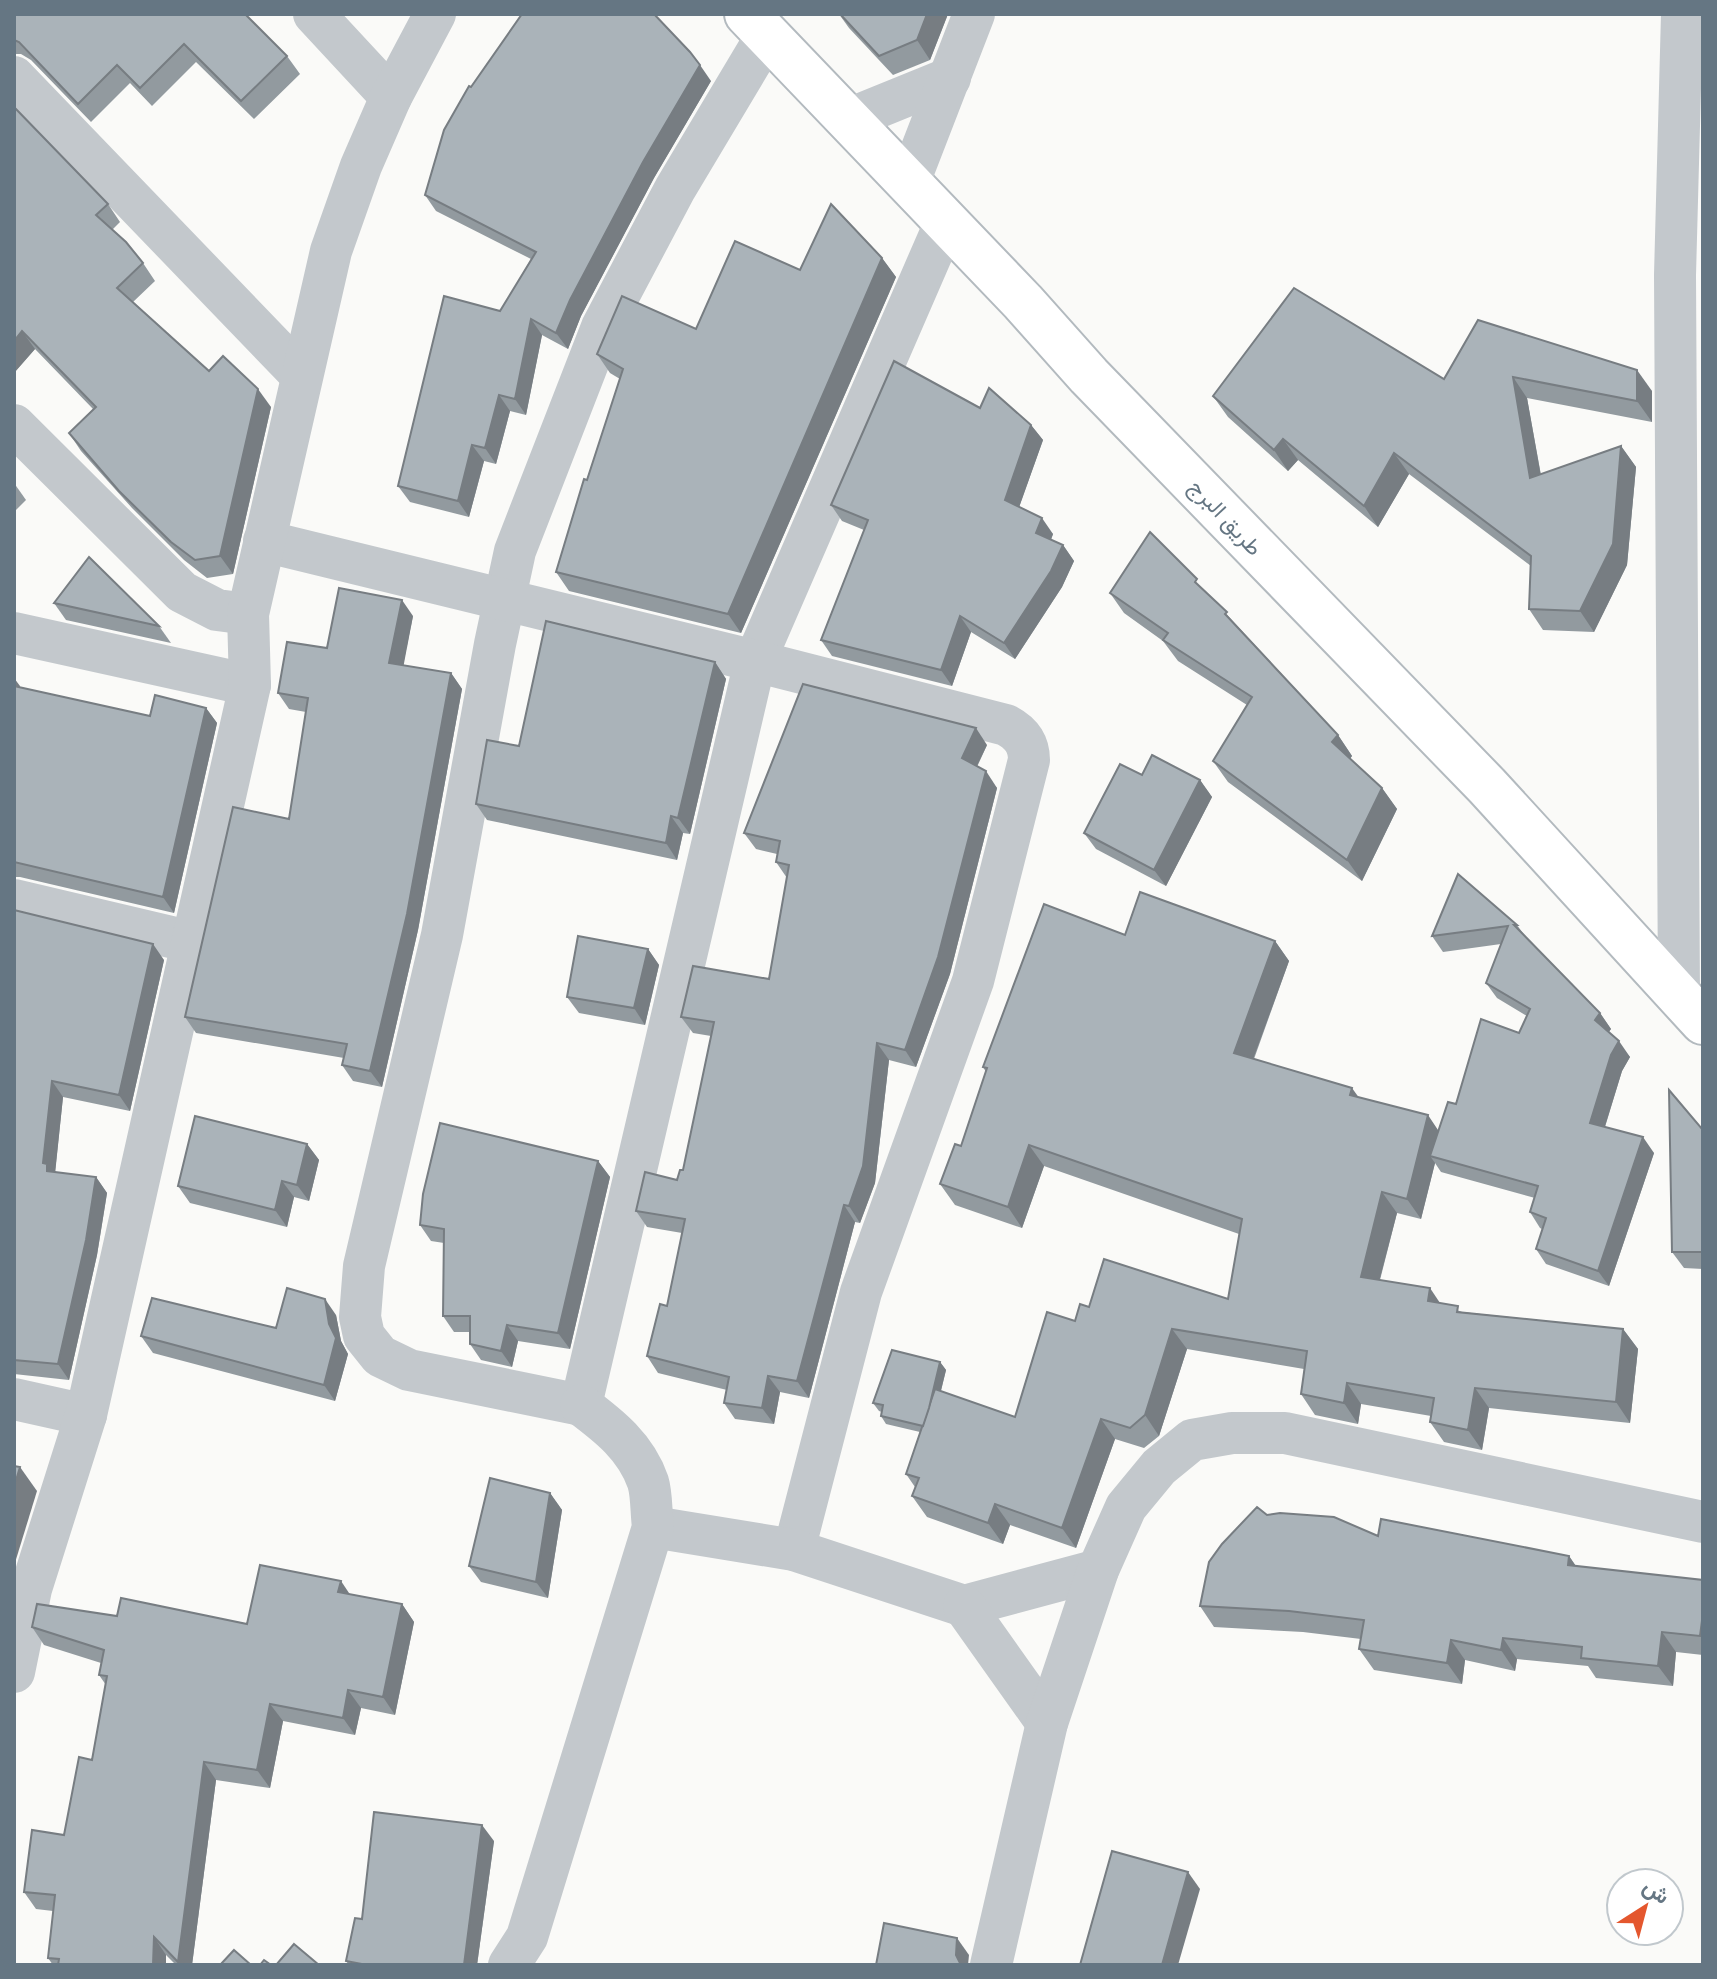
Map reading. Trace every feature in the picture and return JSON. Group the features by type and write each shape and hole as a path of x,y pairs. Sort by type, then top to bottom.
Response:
{"street":[{"path":"314,14 391,97"},
{"path":"14,1672 31,1589 86,1415 250,685 248,614 331,251 361,166 391,97 435,14"},
{"path":"909,182 974,14"},
{"path":"1682,14 1675,275 1691,1010"},
{"path":"509,1965 527,1937 653,1527 649,1483 633,1451 615,1430 581,1405 409,1370 380,1356 364,1336 360,1317 364,1266 442,935 515,551 602,327 757,25"},
{"name":"طريق البرج","path":"757,25 946,221 1089,376 1487,786 1691,1010"},
{"path":"14,77 301,375"},
{"path":"849,119 950,78"},
{"path":"581,1405 755,661 946,221"},
{"path":"14,425 182,592 217,610 248,614"},
{"path":"264,541 1006,725 1016,730 1029,747 1029,760 973,981 861,1292 794,1550"},
{"path":"14,633 250,685"},
{"path":"14,900 192,942"},
{"path":"14,1399 86,1415"},
{"path":"991,1965 1047,1723 1098,1570 1126,1507 1159,1467 1192,1440 1232,1433 1285,1433 1703,1522"},
{"path":"653,1527 794,1550 964,1606 1098,1570"},
{"path":"964,1606 1047,1723"}],"building":[{"path":"14,14 245,14 287,56 241,101 184,44 140,88 117,65 78,104 14,40"},
{"path":"522,14 654,14 700,65 643,162 570,300 556,333 531,319 515,399 499,395 485,448 472,445 458,501 398,486 444,296 500,311 536,252 425,195 444,130 469,86"},
{"path":"840,14 927,14 917,40 879,56"},
{"path":"14,107 108,204 96,215 126,242 143,263 117,288 209,371 223,356 258,389 220,556 195,560 171,542 119,491 69,433 96,407 22,331 14,341"},
{"path":"831,204 882,258 728,614 556,572 584,479 587,480 623,369 597,354 622,296 696,329 735,241 800,270"},
{"path":"1294,288 1444,379 1478,320 1637,370 1637,401 1513,377 1530,478 1621,446 1613,544 1580,611 1529,609 1531,556 1394,453 1364,506 1283,439 1274,450 1213,396"},
{"path":"894,361 980,408 989,388 1031,425 1005,500 1042,518 1036,533 1063,545 1051,571 1004,643 960,616 941,670 821,640 868,520 831,505"},
{"path":"1150,532 1197,579 1195,582 1227,612 1225,614 1338,735 1332,742 1382,788 1347,860 1213,761 1252,697 1163,640 1168,633 1110,593"},
{"path":"89,557 159,626 54,603"},
{"path":"339,588 402,600 389,663 451,673 407,914 370,1071 342,1065 347,1044 185,1017 233,807 289,819 308,698 278,693 287,642 327,648"},
{"path":"546,621 715,662 678,818 671,816 666,843 476,804 487,740 519,746"},
{"path":"803,684 976,728 962,758 986,771 938,957 905,1050 877,1043 863,1166 849,1206 844,1205 797,1381 768,1376 762,1408 724,1403 729,1377 647,1356 660,1304 667,1306 685,1219 636,1211 645,1172 677,1180 680,1170 683,1170 714,1022 681,1017 693,966 769,979 789,865 776,862 780,841 744,833"},
{"path":"14,686 150,716 155,695 206,708 163,897 14,862"},
{"path":"1152,755 1200,780 1154,870 1084,833 1120,764 1142,775"},
{"path":"1458,874 1517,925 1514,925 1600,1013 1595,1020 1619,1041 1611,1055 1590,1123 1643,1137 1598,1271 1536,1249 1546,1218 1530,1212 1538,1186 1430,1156 1448,1102 1456,1104 1481,1019 1519,1033 1530,1009 1486,983 1508,926 1432,936"},
{"path":"1140,892 1275,941 1234,1053 1352,1088 1350,1095 1428,1115 1407,1199 1382,1192 1361,1277 1430,1288 1428,1301 1458,1306 1457,1312 1623,1329 1616,1402 1475,1388 1468,1430 1430,1422 1434,1398 1347,1383 1344,1403 1301,1394 1307,1351 1172,1329 1145,1415 1130,1428 1101,1419 1062,1528 995,1504 988,1523 912,1496 919,1478 906,1474 935,1389 1015,1417 1047,1312 1075,1321 1080,1304 1089,1307 1104,1259 1228,1299 1242,1219 1029,1145 1008,1207 940,1184 955,1144 961,1146 987,1068 983,1067 1044,904 1125,935"},
{"path":"14,910 153,944 119,1095 52,1081 43,1163 47,1164 47,1171 96,1177 86,1240 58,1364 14,1360"},
{"path":"578,936 648,949 634,1008 567,997"},
{"path":"1669,1090 1703,1130 1703,1252 1672,1252"},
{"path":"195,1116 307,1144 297,1185 282,1181 275,1210 178,1186"},
{"path":"440,1123 598,1161 558,1333 507,1325 501,1351 470,1344 470,1316 443,1316 444,1229 420,1225 423,1194"},
{"path":"287,1288 325,1299 329,1324 336,1338 324,1385 141,1336 152,1298 276,1328"},
{"path":"892,1350 940,1362 923,1426 881,1416 883,1405 873,1403"},
{"path":"14,1466 20,1467 14,1487"},
{"path":"490,1478 550,1493 536,1582 469,1566"},
{"path":"1257,1507 1267,1515 1334,1517 1378,1536 1381,1519 1569,1556 1568,1565 1703,1580 1700,1636 1662,1632 1658,1666 1581,1658 1582,1647 1503,1638 1501,1650 1451,1640 1447,1663 1359,1649 1364,1620 1289,1611 1200,1606 1209,1562"},
{"path":"260,1565 341,1581 338,1592 402,1604 383,1697 348,1690 343,1718 270,1704 257,1770 204,1762 178,1962 154,1937 153,1965 58,1965 59,1959 48,1958 55,1895 24,1892 32,1830 64,1835 79,1757 92,1760 107,1676 99,1675 104,1650 32,1627 37,1604 117,1616 121,1598 247,1624"},
{"path":"374,1812 482,1825 464,1965 367,1965 346,1961 355,1918 362,1919"},
{"path":"1112,1851 1188,1872 1162,1965 1080,1965"},
{"path":"884,1923 957,1938 956,1955 961,1965 876,1965"},
{"path":"294,1944 319,1965 276,1965"},
{"path":"234,1950 251,1965 220,1965"}]}
